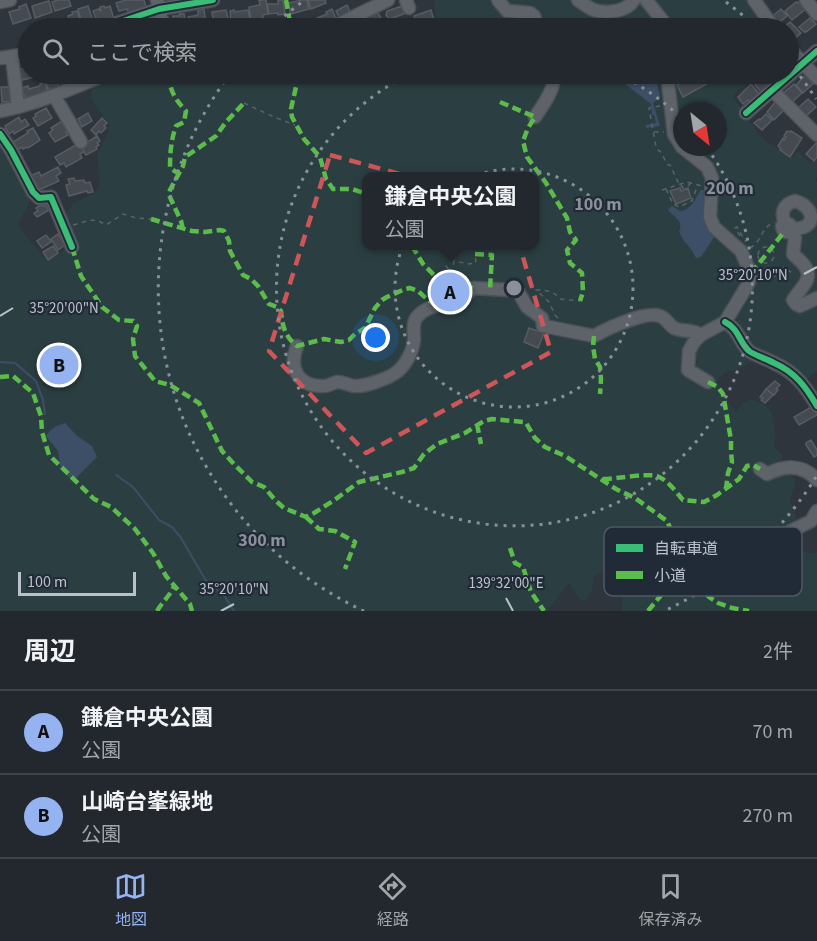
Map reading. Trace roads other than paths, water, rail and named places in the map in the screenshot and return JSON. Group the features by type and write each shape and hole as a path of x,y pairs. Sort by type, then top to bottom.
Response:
{"street":[{"path":"0,2 10,0"},
{"path":"125,18 158,4 213,0"},
{"path":"351,18 388,0"},
{"path":"498,0 507,11 530,14 535,18"},
{"path":"578,0 592,9 607,12 621,10 634,0"},
{"path":"646,0 661,18"},
{"path":"754,0 767,18"},
{"path":"806,0 817,14"},
{"path":"799,67 817,51"},
{"path":"6,57 18,107"},
{"path":"799,60 817,78"},
{"path":"0,111 18,107 82,84"},
{"path":"535,117 554,84"},
{"path":"668,84 674,134 682,147 707,167 712,178 711,222 741,251 750,272 747,286 725,322 701,335 689,351 688,370 708,382"},
{"path":"746,114 781,84"},
{"path":"773,91 817,135"},
{"path":"54,95 81,142"},
{"path":"0,134 12,150 33,192 39,198 51,196 72,247"},
{"path":"787,225 795,238 793,254 805,266 808,273 808,281 793,300 800,306 817,298"},
{"path":"297,346 294,359 295,370 309,385 323,386 339,382 362,386 400,369 413,346 416,318 428,308 463,297 473,288 511,290 519,293 527,307 542,318 543,326 594,336 607,328 651,315 662,317 676,329 701,335"},
{"path":"725,322 735,329 749,352 783,367 805,386 817,406"},
{"path":"760,469 767,474 784,468 807,470 817,480"},
{"path":"799,527 811,521 817,511"}],"water":[{"path":"625,84 657,84 660,97 653,103 660,126 646,128 646,125 656,123 652,115 651,104"},
{"path":"701,190 704,190 704,220 714,237 701,257 696,258 679,231 679,222 668,210 672,206 680,211 688,208"},
{"path":"65,423 77,436 92,446 97,457 73,481 61,470 58,451 46,436 54,428"}],"waterway":[{"path":"0,362 15,363 36,381 45,414"},
{"path":"116,475 133,487 159,520 172,527 205,579 225,597 234,611"}],"place":[{"name":"鎌倉中央公園","path":"450,292"},
{"name":"山崎台峯緑地","path":"59,365"}]}
